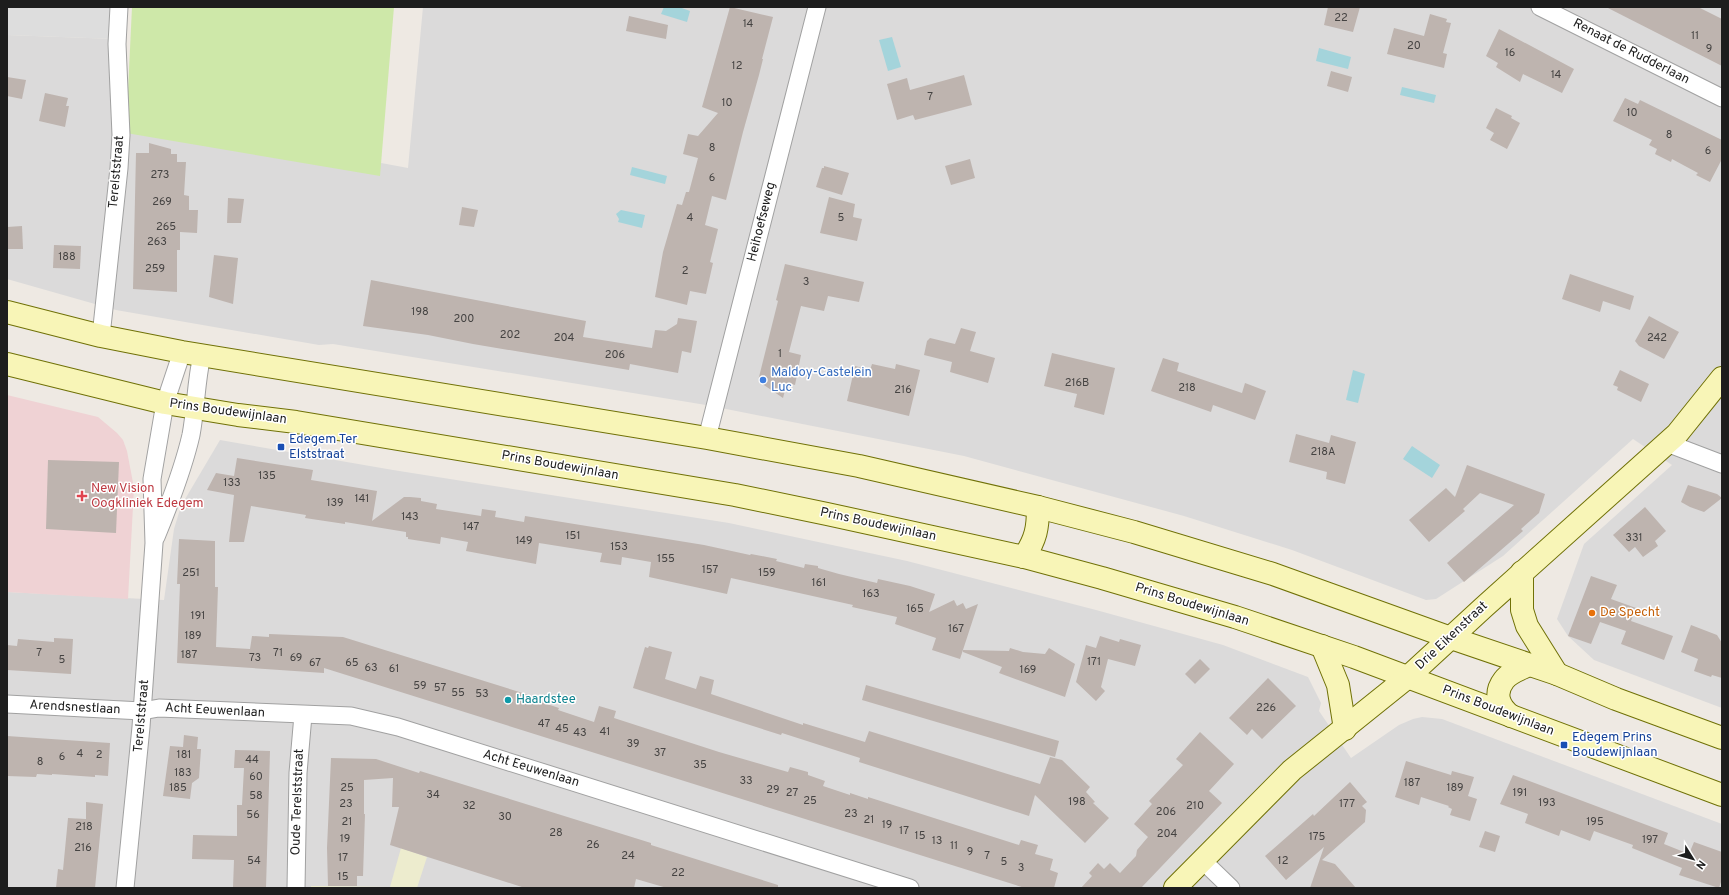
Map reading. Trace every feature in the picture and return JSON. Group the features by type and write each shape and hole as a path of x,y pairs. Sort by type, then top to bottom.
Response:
{"main road":[{"path":"7,312 101,336 192,354 707,438 859,466 1038,507 1134,532 1273,574 1450,638 1557,674 1616,700 1722,738"},
{"name":"Prins Boudewijnlaan","path":"7,364 165,403 296,422 735,495 1024,557 1235,617 1322,646 1722,795"},
{"name":"Drie Eikenstraat","path":"1175,888 1292,770 1408,677 1667,442 1692,417 1722,378"},
{"path":"1024,557 1036,534 1038,525 1038,507"},
{"path":"1522,572 1522,610 1527,626 1557,674"},
{"path":"1322,646 1338,685 1345,729"},
{"path":"1511,716 1502,709 1499,699 1499,688 1505,679 1529,665"}],"street":[{"name":"Terelststraat","path":"101,336 120,162 121,135 117,44 119,7"},
{"name":"Heihoefseweg","path":"707,438 817,7"},
{"name":"Renaat de Rudderlaan","path":"1540,7 1722,98"},
{"name":"Terelststraat","path":"125,888 142,711 154,543 152,479 165,403 192,354"},
{"name":"Terelststraat","path":"154,543 179,479 191,434 196,408 192,354"},
{"path":"1667,442 1722,464"},
{"name":"Arendsnestlaan","path":"7,704 142,711"},
{"name":"Acht Eeuwenlaan","path":"142,711 159,708 351,716 398,727 910,888"},
{"name":"Oude Terelststraat","path":"296,888 298,773 303,715"},
{"path":"1202,860 1231,888"}],"shaded area":[{"path":"7,7 116,7 115,39 7,35"},
{"path":"423,7 1722,7 1722,708 1594,660 1568,636 1557,619 1584,544 1672,465 1633,439 1503,556 1436,599 1426,600 1292,550 1184,516 964,456 706,405 333,344 319,345 116,310 7,279 7,35 115,39 124,115 408,168"},
{"path":"7,395 98,417 123,440 127,451 134,488 128,599 7,592"},
{"path":"220,440 393,470 729,523 907,561 1223,645 1308,677 1321,703 1319,711 1351,758 1399,725 1413,719 1422,717 1442,719 1722,824 1722,888 7,888 7,592 164,600 174,529 181,506"}],"green space":[{"path":"132,7 394,7 380,176 126,133"},
{"path":"401,848 427,857 417,888 311,888 311,886 390,887"}],"water":[{"path":"664,7 679,7 690,11 687,22 661,14"},
{"path":"892,37 901,67 888,71 879,40"},
{"path":"1319,48 1351,57 1348,69 1316,61"},
{"path":"1402,87 1436,95 1434,103 1400,95"},
{"path":"632,167 667,176 665,184 630,175"},
{"path":"621,210 645,215 642,228 618,222 619,219 616,214"},
{"path":"1353,370 1365,374 1358,403 1346,400"},
{"path":"1412,446 1440,465 1432,478 1403,459"}],"building":[{"path":"730,7 773,17 726,200 712,196 705,225 718,229 710,262 713,263 706,294 690,291 687,305 655,297 663,252 677,204 682,205 686,192 689,192 698,158 683,154 688,134 698,136 718,113 702,107"},
{"path":"1328,7 1360,7 1353,32 1324,25"},
{"path":"1606,7 1698,7 1722,19 1722,66"},
{"path":"1430,14 1447,19 1446,22 1451,23 1443,53 1447,54 1444,68 1387,54 1394,28 1424,36"},
{"path":"629,16 668,25 666,39 626,31"},
{"path":"1499,29 1574,69 1562,93 1523,74 1520,82 1496,67 1498,63 1486,56"},
{"path":"1331,71 1352,77 1348,92 1327,86"},
{"path":"964,75 972,105 915,120 913,115 897,120 887,84 907,78 910,90"},
{"path":"7,77 26,80 22,99 7,96"},
{"path":"45,93 68,98 66,106 69,106 65,127 39,121"},
{"path":"1625,98 1638,104 1640,100 1722,140 1722,159 1710,182 1696,175 1698,173 1672,159 1671,162 1655,154 1657,149 1649,145 1652,140 1613,121"},
{"path":"1496,108 1512,116 1511,118 1520,123 1507,149 1490,140 1494,133 1486,128"},
{"path":"149,143 171,149 171,154 177,154 177,162 186,162 184,195 189,196 189,210 198,210 197,233 180,232 180,250 177,250 177,292 133,289 136,153 149,153"},
{"path":"970,159 975,178 951,185 945,166"},
{"path":"824,166 849,173 842,195 816,187"},
{"path":"829,197 855,204 853,217 862,219 857,241 820,233"},
{"path":"228,198 244,199 241,223 227,223"},
{"path":"462,207 478,210 474,227 459,225"},
{"path":"22,226 23,249 7,249 7,227"},
{"path":"54,245 81,246 80,269 53,268"},
{"path":"214,255 238,258 233,304 209,297"},
{"path":"785,264 864,282 859,302 828,296 824,311 801,306 789,352 801,355 795,385 787,383 783,398 758,381 778,301 776,300"},
{"path":"1570,274 1634,296 1630,310 1603,301 1600,312 1562,299"},
{"path":"371,280 586,321 583,337 652,348 655,330 666,331 677,324 678,318 697,321 691,353 682,351 678,373 630,364 629,370 428,335 363,326"},
{"path":"1649,316 1679,332 1664,359 1639,346 1635,341"},
{"path":"961,328 976,332 970,351 995,358 988,383 950,372 952,362 924,355 927,341 930,338 955,344"},
{"path":"1052,353 1115,368 1104,415 1074,407 1077,394 1044,386"},
{"path":"1163,358 1179,363 1177,371 1242,393 1245,383 1266,391 1255,420 1213,405 1211,412 1151,391"},
{"path":"872,364 895,369 896,364 920,370 909,416 847,401 855,366 870,370"},
{"path":"1620,370 1649,384 1641,402 1617,390 1618,387 1613,385"},
{"path":"1296,434 1329,443 1331,435 1356,442 1345,484 1326,479 1327,472 1289,462"},
{"path":"237,458 313,470 311,480 377,491 372,521 404,497 421,498 421,501 437,504 436,509 481,516 482,509 496,511 495,517 524,522 525,516 704,545 777,559 776,561 804,568 805,564 818,566 818,568 877,583 878,579 910,586 935,594 929,612 954,600 957,606 963,603 966,609 978,604 960,659 932,650 936,638 895,624 897,617 852,607 853,605 731,578 727,594 649,577 651,562 622,557 621,565 600,562 602,553 539,543 536,564 466,551 468,542 441,537 440,544 408,539 408,537 406,537 406,532 345,522 345,524 305,518 306,515 251,506 244,542 229,542 234,495 207,490 216,473 234,476"},
{"name":"New Vision Oogkliniek Edegem","path":"48,460 119,462 116,533 46,529"},
{"path":"1467,465 1545,494 1539,513 1521,529 1523,531 1464,582 1447,563 1514,505 1480,493 1463,509 1465,511 1429,542 1409,520 1446,488 1455,497"},
{"path":"1688,485 1717,494 1722,498 1704,512 1690,507 1681,502"},
{"path":"1645,507 1666,531 1655,541 1658,546 1643,557 1635,547 1629,552 1613,535"},
{"path":"179,539 215,541 215,587 218,587 216,647 250,649 252,636 269,637 269,634 343,637 542,699 541,702 559,708 558,710 594,722 599,706 616,711 614,718 719,752 788,772 790,767 808,772 808,775 825,781 823,786 850,795 850,793 868,799 868,797 1019,845 1021,840 1038,845 1035,854 1053,859 1050,870 1058,873 1054,888 1025,888 324,668 324,673 177,663 180,584 177,584"},
{"path":"1591,576 1617,585 1611,599 1636,608 1631,621 1673,636 1664,660 1621,644 1626,631 1600,622 1591,644 1568,636"},
{"path":"1691,625 1717,635 1722,643 1722,678 1712,675 1711,677 1694,671 1698,659 1681,652"},
{"path":"1100,636 1119,642 1120,639 1141,645 1135,666 1108,659 1101,687 1105,691 1096,701 1076,682 1086,645 1096,648"},
{"path":"54,638 73,639 71,674 7,670 7,645 17,646 18,639 54,642"},
{"path":"649,646 672,652 665,679 696,689 700,676 714,680 711,694 803,725 803,723 865,742 869,731 1040,784 1050,757 1062,760 1090,787 1086,792 1095,802 1093,803 1109,818 1085,843 1035,795 1029,816 859,762 860,758 782,733 781,735 633,688 645,647 648,648"},
{"path":"1010,648 1023,652 1045,654 1049,648 1075,664 1065,697 999,673 1002,667 963,652 963,650 1009,651"},
{"path":"1200,659 1210,669 1195,684 1185,674"},
{"path":"1268,678 1296,706 1262,739 1252,729 1247,735 1229,718"},
{"path":"866,685 1059,741 1055,757 862,700"},
{"path":"1200,732 1234,764 1209,791 1222,803 1141,888 1081,888 1092,876 1089,873 1098,863 1104,869 1110,863 1120,873 1136,856 1137,850 1148,837 1134,824 1152,804 1149,801 1183,765 1176,759"},
{"path":"184,735 198,737 197,749 201,749 199,778 192,783 190,799 163,796 170,746 183,747"},
{"path":"7,736 110,743 108,776 95,775 95,777 37,774 36,777 7,776"},
{"path":"235,750 270,751 266,888 233,888 234,860 192,859 193,835 237,836 237,805 242,805 244,768 234,768"},
{"path":"331,758 376,759 419,773 420,771 651,843 651,845 778,885 778,888 667,888 636,879 634,888 525,888 390,845 399,807 392,807 393,778 364,780 365,814 363,876 357,876 357,886 328,886 327,848"},
{"path":"1406,761 1451,775 1452,771 1474,777 1468,796 1477,799 1470,821 1450,815 1452,809 1448,807 1449,806 1421,797 1419,805 1395,797"},
{"path":"1513,775 1668,833 1664,844 1689,854 1694,842 1722,852 1722,879 1719,888 1679,875 1682,868 1632,848 1633,845 1594,831 1590,841 1561,830 1559,836 1525,823 1528,814 1500,804"},
{"path":"1350,782 1367,802 1362,806 1366,810 1365,822 1322,860 1335,864 1356,888 1310,888 1324,847 1286,880 1265,856 1313,814 1314,816"},
{"path":"86,802 103,804 95,888 56,888 58,869 63,870 68,818 86,819"},
{"path":"1485,831 1500,836 1495,852 1479,847"}],"place":[{"name":"Maldoy-Castelein Luc","path":"763,380"},
{"name":"Edegem Ter Elststraat","path":"281,447"},
{"name":"New Vision Oogkliniek Edegem","path":"82,496"},
{"name":"De Specht","path":"1592,613"},
{"name":"Haardstee","path":"508,700"},
{"name":"Edegem Prins Boudewijnlaan","path":"1564,745"}]}
